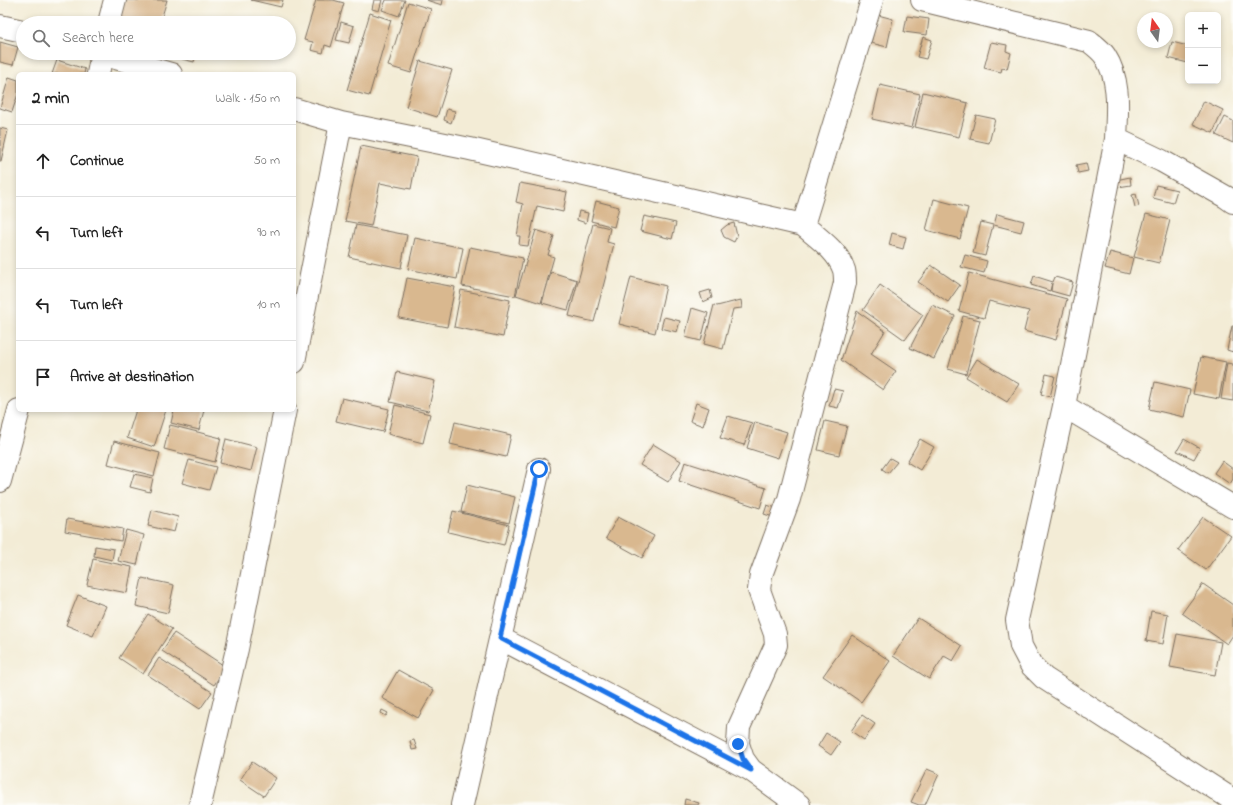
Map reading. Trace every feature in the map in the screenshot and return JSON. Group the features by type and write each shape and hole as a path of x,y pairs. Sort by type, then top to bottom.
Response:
{"street":[{"path":"111,16 115,0"},
{"path":"803,225 872,0"},
{"path":"922,0 1089,40 1104,55 1113,74 1117,96 1116,139 1064,406 1017,620 1021,646 1031,665 1044,678 1233,800"},
{"path":"0,26 16,29"},
{"path":"105,60 162,72"},
{"path":"296,110 341,123 477,151 803,225 838,258 844,271 845,283 789,499 761,575 759,590 775,634 776,646 738,727 738,744 743,759 751,770"},
{"path":"296,352 341,123"},
{"path":"1116,139 1162,161 1226,196 1233,202"},
{"path":"1064,406 1233,507"},
{"path":"0,481 18,412"},
{"path":"200,805 237,649 284,412"},
{"path":"462,805 539,469"},
{"path":"500,638 751,770 799,805"}],"building":[{"path":"125,0 167,0 162,16 121,16"},
{"path":"251,0 283,0 281,7"},
{"path":"316,0 333,0 344,3 331,47 325,45 323,53 311,50 313,42 304,40"},
{"path":"374,0 382,0 379,11 372,9"},
{"path":"386,0 405,0 399,16 382,10"},
{"path":"426,0 443,0 442,5"},
{"path":"408,2 431,9 411,73 388,66"},
{"path":"370,13 391,20 369,96 347,90"},
{"path":"878,15 893,19 887,47 871,43"},
{"path":"907,16 929,19 927,35 904,32"},
{"path":"341,22 354,26 349,43 336,40"},
{"path":"923,37 932,40 926,59 917,57"},
{"path":"0,42 16,46 16,54 13,65 0,62"},
{"path":"991,42 1007,45 1006,51 1011,53 1007,69 1002,68 1001,72 984,68"},
{"path":"1173,42 1185,45 1185,62 1168,58 1170,48 1173,48"},
{"path":"57,60 85,69 84,72 53,72"},
{"path":"420,61 452,70 437,117 406,107"},
{"path":"9,77 16,79 16,100 12,112 0,108"},
{"path":"880,85 920,94 912,128 872,119"},
{"path":"923,92 968,103 959,137 915,127"},
{"path":"1204,101 1223,110 1213,133 1193,124"},
{"path":"447,109 455,111 451,123 444,120"},
{"path":"976,115 995,119 989,143 970,139"},
{"path":"1225,117 1233,121 1233,143 1216,135"},
{"path":"0,128 8,130 1,161 0,161"},
{"path":"361,146 417,157 411,189 380,183 371,226 345,221"},
{"path":"1086,163 1088,171 1078,173 1076,165"},
{"path":"1130,177 1131,185 1118,187 1116,180"},
{"path":"520,183 567,192 563,212 537,206 528,246 519,245 520,236 517,236 523,204 516,202"},
{"path":"1156,185 1177,190 1173,203 1153,198"},
{"path":"1136,194 1139,206 1135,207 1132,195"},
{"path":"934,199 968,208 960,239 926,230"},
{"path":"596,201 619,207 614,227 591,221"},
{"path":"579,211 588,213 586,223 577,220"},
{"path":"997,214 1024,221 1021,232 994,225"},
{"path":"1146,214 1170,220 1159,263 1134,257"},
{"path":"644,216 676,223 672,239 640,231"},
{"path":"981,222 993,225 985,256 973,253"},
{"path":"734,223 737,236 734,242 724,237 721,230 727,225"},
{"path":"593,224 610,228 607,242 614,244 594,322 569,316"},
{"path":"356,225 407,235 401,268 349,257"},
{"path":"536,230 554,236 548,255 554,257 541,303 516,295"},
{"path":"892,233 906,237 903,249 889,245"},
{"path":"415,238 463,248 457,279 408,269"},
{"path":"470,247 523,258 515,296 462,286"},
{"path":"1110,252 1133,258 1129,274 1105,268"},
{"path":"965,255 987,261 984,273 961,267"},
{"path":"931,265 960,285 948,302 918,282"},
{"path":"551,272 577,280 568,310 542,303"},
{"path":"969,273 1067,299 1056,340 1024,331 1029,311 989,301 984,318 959,311"},
{"path":"1034,276 1053,282 1055,277 1073,282 1069,296 1051,291 1052,283 1050,291 1031,285"},
{"path":"631,277 666,286 655,333 619,324"},
{"path":"407,278 455,287 447,327 399,318"},
{"path":"880,285 923,315 905,340 863,310"},
{"path":"461,290 510,300 503,337 454,327"},
{"path":"710,290 712,298 703,302 700,293"},
{"path":"741,300 742,308 733,309 723,349 704,344 714,305 717,306"},
{"path":"932,305 955,316 934,359 910,348"},
{"path":"692,308 708,313 701,341 685,337"},
{"path":"857,311 885,331 871,354 896,371 883,390 841,360"},
{"path":"963,316 980,320 966,374 948,369"},
{"path":"664,317 680,321 677,332 661,328"},
{"path":"1233,326 1233,352 1227,350"},
{"path":"1201,357 1226,362 1219,399 1193,394"},
{"path":"977,359 1019,384 1007,402 966,377"},
{"path":"1227,363 1233,364 1233,401 1221,399"},
{"path":"397,372 435,381 428,411 390,402"},
{"path":"1046,374 1055,376 1050,397 1041,394"},
{"path":"1155,382 1190,390 1184,417 1149,409"},
{"path":"834,389 843,391 838,408 829,406"},
{"path":"342,398 389,409 383,432 336,421"},
{"path":"696,403 709,408 703,426 690,421"},
{"path":"395,405 430,414 423,443 388,434"},
{"path":"135,412 165,412 154,447 127,438"},
{"path":"174,412 204,412 199,430 171,423"},
{"path":"728,416 752,423 744,445 720,438"},
{"path":"825,421 847,426 839,455 818,450"},
{"path":"455,422 511,435 506,457 450,444"},
{"path":"755,422 787,432 778,458 747,448"},
{"path":"170,425 221,438 215,462 164,449"},
{"path":"226,439 257,447 251,471 220,463"},
{"path":"920,439 934,447 920,470 907,462"},
{"path":"1184,439 1200,448 1194,459 1177,451"},
{"path":"114,441 160,453 154,476 108,464"},
{"path":"653,444 681,461 668,482 640,465"},
{"path":"890,458 897,462 888,473 882,469"},
{"path":"189,460 216,467 209,490 182,483"},
{"path":"1222,461 1233,469 1233,479 1230,484 1214,473"},
{"path":"685,462 766,488 760,508 679,481"},
{"path":"134,474 153,478 150,492 130,487"},
{"path":"467,485 515,497 509,523 461,512"},
{"path":"767,505 779,509 776,518 764,514"},
{"path":"152,510 178,517 174,532 148,526"},
{"path":"453,511 509,525 504,545 448,532"},
{"path":"618,517 654,536 642,558 606,538"},
{"path":"1203,517 1231,536 1206,570 1178,550"},
{"path":"67,519 123,529 121,541 65,531"},
{"path":"126,530 144,535 137,565 118,561"},
{"path":"95,546 114,549 112,560 94,556"},
{"path":"93,559 132,567 127,593 87,585"},
{"path":"142,578 174,585 168,613 136,606"},
{"path":"1203,584 1233,605 1233,635 1227,644 1182,613"},
{"path":"78,595 106,606 93,636 66,625"},
{"path":"1151,611 1168,614 1163,644 1146,641"},
{"path":"148,614 172,629 143,674 119,658"},
{"path":"918,618 962,646 953,661 944,656 929,679 893,656"},
{"path":"174,633 226,667 214,685 162,651"},
{"path":"1177,634 1221,642 1215,675 1170,667"},
{"path":"852,635 890,661 861,702 823,676"},
{"path":"159,658 212,692 200,709 148,675"},
{"path":"398,670 434,690 418,718 382,698"},
{"path":"382,710 388,713 386,716 381,713"},
{"path":"862,715 875,724 864,740 851,731"},
{"path":"826,733 840,742 831,755 818,746"},
{"path":"414,740 417,749 412,750 410,741"},
{"path":"252,762 276,778 264,796 240,780"},
{"path":"927,769 939,774 925,805 919,805 911,802"},
{"path":"685,799 699,803 698,805 684,805"}],"route":[{"path":"539,469 500,638 751,770 743,759 738,744"}]}
